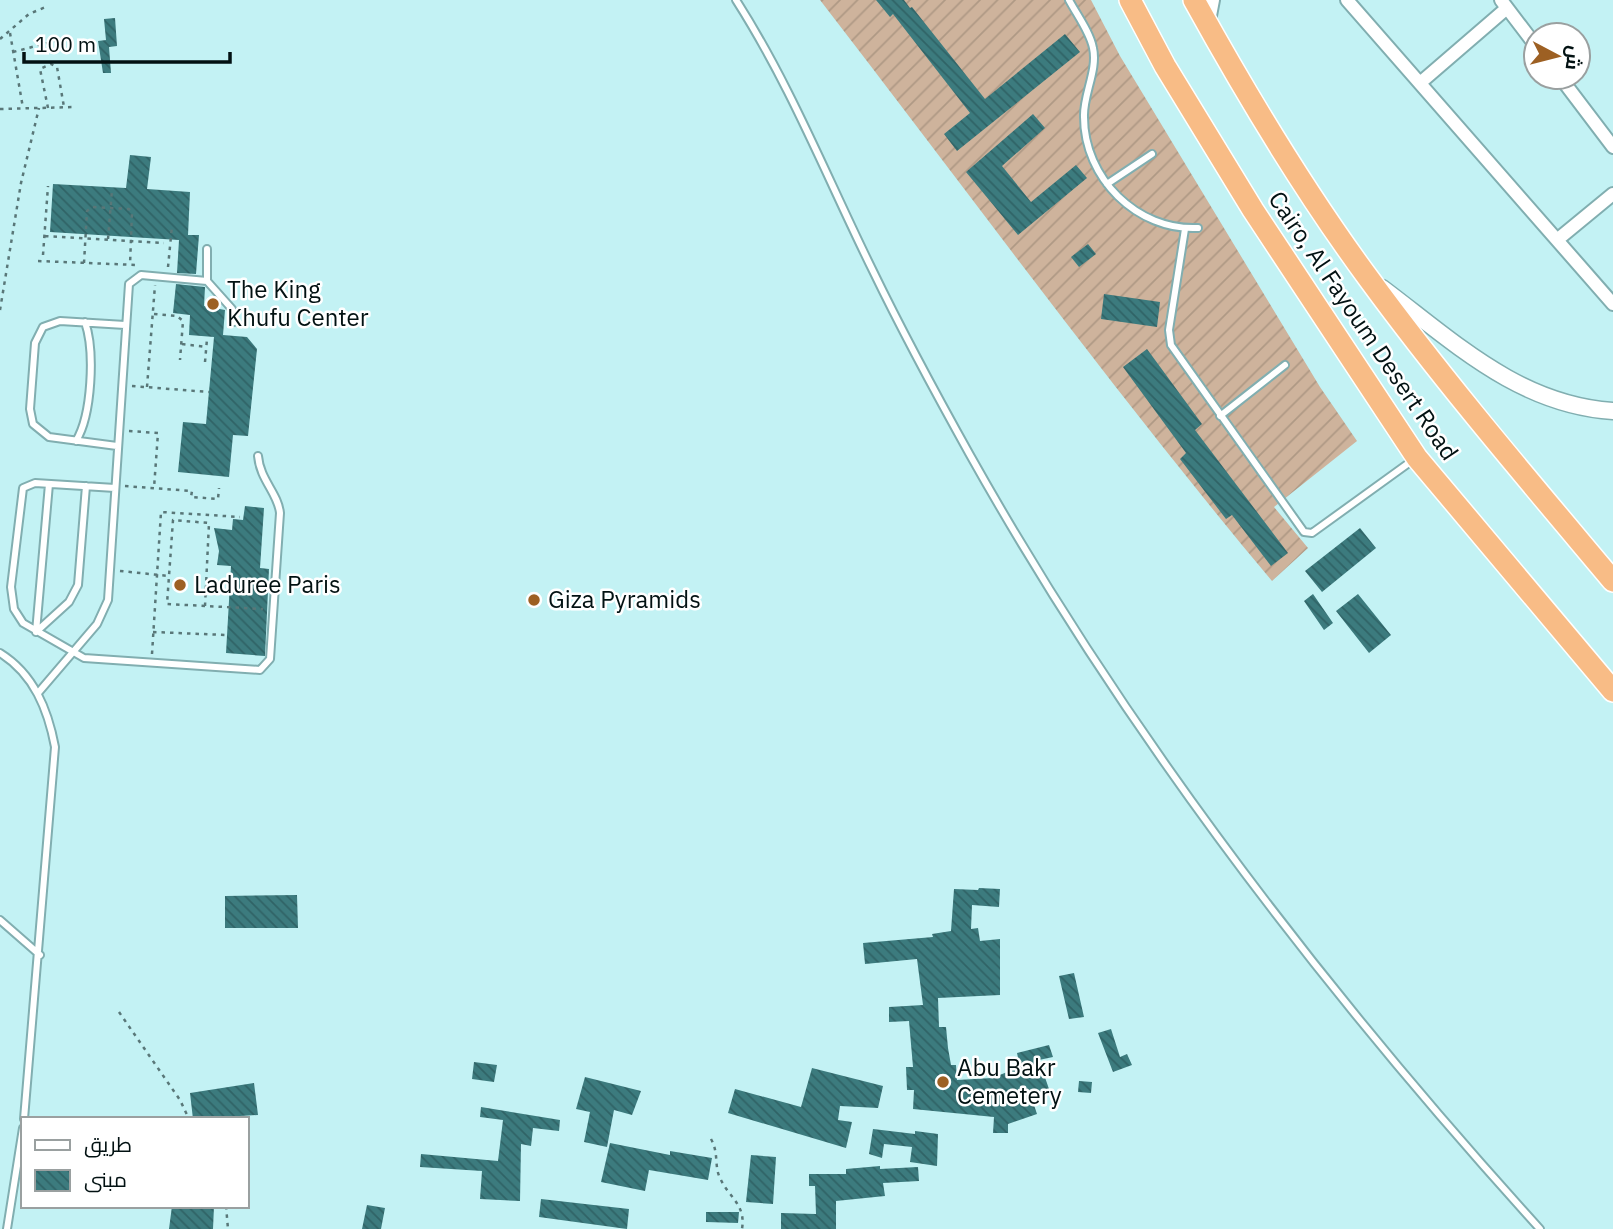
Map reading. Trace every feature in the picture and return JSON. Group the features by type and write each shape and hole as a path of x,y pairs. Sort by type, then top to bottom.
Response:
{"highway":[{"name":"Cairo, Al Fayoum Desert Road","path":"1130,0 1178,89 1253,210 1417,458 1613,691"},
{"name":"Cairo, Al Fayoum Desert Road","path":"1194,0 1263,120 1367,277 1433,365 1613,581"}],"street":[{"path":"1208,26 1213,0"},
{"path":"1348,0 1613,304"},
{"path":"1420,83 1504,4 1522,28"},
{"path":"1571,91 1613,147"},
{"path":"1557,240 1613,194"},
{"path":"1367,277 1517,386 1565,404 1613,411"}],"lane":[{"path":"736,0 792,97 873,273 937,396 1003,513 1108,682 1178,785 1326,978 1540,1229"},
{"path":"1069,0 1093,47 1083,118 1092,160 1107,184 1133,210 1157,223 1185,229 1198,228"},
{"path":"1107,184 1152,154"},
{"path":"1185,229 1170,338 1178,359 1308,534 1417,458"},
{"path":"207,249 208,281 232,309 234,322"},
{"path":"38,694 106,609 125,325 131,281 141,275 208,281"},
{"path":"76,441 86,412 91,349 85,323"},
{"path":"117,446 49,437 33,424 30,409 36,337 48,324 125,325"},
{"path":"1220,416 1285,365"},
{"path":"115,487 31,483 21,492 11,587 18,617 36,632 72,653 98,662 263,668 270,659 280,509 263,480 258,456"},
{"path":"36,632 48,484"},
{"path":"36,632 69,602 78,584 86,486"},
{"path":"0,653 23,673 38,694 49,718 55,747 40,955 24,1117"},
{"path":"0,920 40,955"},
{"path":"7,1229 21,1142"}],"path":[{"path":"0,39 29,14 48,6"},
{"path":"10,33 23,108"},
{"path":"13,52 55,41"},
{"path":"48,107 40,69 51,64 57,67 64,107"},
{"path":"0,108 76,107"},
{"path":"0,310 21,183 39,108"},
{"path":"43,255 48,186"},
{"path":"108,240 112,190"},
{"path":"84,263 88,208 110,208 129,209 132,212 130,265"},
{"path":"167,277 172,226"},
{"path":"45,236 164,243"},
{"path":"38,261 142,266"},
{"path":"155,266 168,267"},
{"path":"147,387 155,285"},
{"path":"153,314 182,318 180,360"},
{"path":"205,362 207,340"},
{"path":"182,344 206,347"},
{"path":"121,385 209,392"},
{"path":"118,430 158,433 154,488"},
{"path":"115,487 192,491 191,497 218,499 219,488"},
{"path":"151,664 161,512 240,517"},
{"path":"205,606 209,523 173,520 167,604 205,606 273,609"},
{"path":"127,572 169,576"},
{"path":"153,632 226,635"},
{"path":"119,1012 189,1117"},
{"path":"711,1139 717,1154 719,1177 742,1210 742,1229"},
{"path":"226,1208 229,1229"}],"shaded area":[{"path":"820,0 1091,0 1120,56 1320,387 1357,441 1274,507 1308,548 1272,581 1100,366"}],"building":[{"path":"876,0 904,0 912,7 985,99 1065,34 1080,52 957,151 944,134 970,113 893,14 890,17"},
{"path":"115,18 117,46 109,47 111,73 103,73 98,41 106,40 104,19"},
{"path":"1033,114 1045,128 1002,166 1031,202 1076,165 1087,178 1018,235 966,172"},
{"path":"130,155 151,157 147,189 190,192 188,235 199,235 196,274 177,273 179,240 50,232 53,184 126,188"},
{"path":"1088,244 1096,254 1079,267 1071,257"},
{"path":"176,284 205,287 204,306 225,310 223,335 247,337 257,349 248,436 233,435 229,477 178,472 183,422 206,424 214,337 189,335 190,315 173,313"},
{"path":"1104,294 1160,302 1157,327 1101,319"},
{"path":"1147,349 1202,424 1195,430 1288,553 1271,566 1232,515 1226,519 1180,459 1186,453 1123,367"},
{"path":"245,506 264,508 260,568 269,569 265,656 226,653 231,566 217,565 219,551 214,528 232,530 233,519 243,520"},
{"path":"1360,528 1376,548 1322,592 1305,571"},
{"path":"1313,594 1333,623 1324,630 1304,601"},
{"path":"1358,594 1391,635 1369,653 1336,611"},
{"path":"954,889 1000,889 999,907 972,905 971,929 978,928 980,941 1000,939 1000,995 938,998 939,1027 946,1027 951,1065 956,1065 957,1080 992,1078 1020,1067 1017,1053 1049,1045 1053,1057 1039,1060 1049,1089 1031,1096 1037,1114 1008,1124 1008,1133 993,1133 994,1117 913,1109 914,1090 907,1090 906,1067 913,1067 909,1021 889,1022 889,1007 923,1005 917,959 865,964 863,943 933,937 932,934 951,931"},
{"path":"297,895 298,928 225,928 225,896"},
{"path":"1074,973 1084,1017 1069,1019 1059,976"},
{"path":"1111,1029 1120,1057 1127,1054 1132,1065 1113,1072 1098,1033"},
{"path":"474,1062 497,1065 494,1082 472,1079"},
{"path":"812,1068 883,1086 878,1108 840,1106 838,1120 852,1122 846,1148 728,1113 735,1089 801,1107"},
{"path":"585,1077 641,1091 632,1115 614,1110 607,1147 584,1142 590,1112 576,1109"},
{"path":"1079,1081 1092,1082 1091,1093 1078,1092"},
{"path":"254,1083 258,1115 193,1117 190,1093"},
{"path":"481,1107 560,1120 559,1131 533,1128 531,1146 521,1144 520,1201 480,1199 482,1171 420,1167 421,1154 498,1161 503,1120 480,1117"},
{"path":"873,1129 938,1134 937,1166 910,1162 912,1147 884,1144 882,1158 869,1154"},
{"path":"610,1143 670,1155 670,1151 712,1158 708,1180 649,1170 645,1191 601,1182"},
{"path":"751,1155 776,1157 773,1204 746,1202"},
{"path":"880,1166 880,1169 918,1167 919,1181 883,1183 885,1196 836,1201 836,1229 781,1229 781,1213 816,1214 815,1186 809,1186 809,1174 846,1174 846,1169"},
{"path":"541,1199 629,1209 627,1229 539,1217"},
{"path":"367,1205 385,1208 381,1229 362,1229"},
{"path":"172,1208 214,1208 213,1229 169,1229"},
{"path":"706,1212 739,1212 738,1223 706,1222"}],"place":[{"name":"The King Khufu Center","path":"213,304"},
{"name":"Laduree Paris","path":"180,585"},
{"name":"Giza Pyramids","path":"534,600"},
{"name":"Abu Bakr Cemetery","path":"943,1082"}]}
